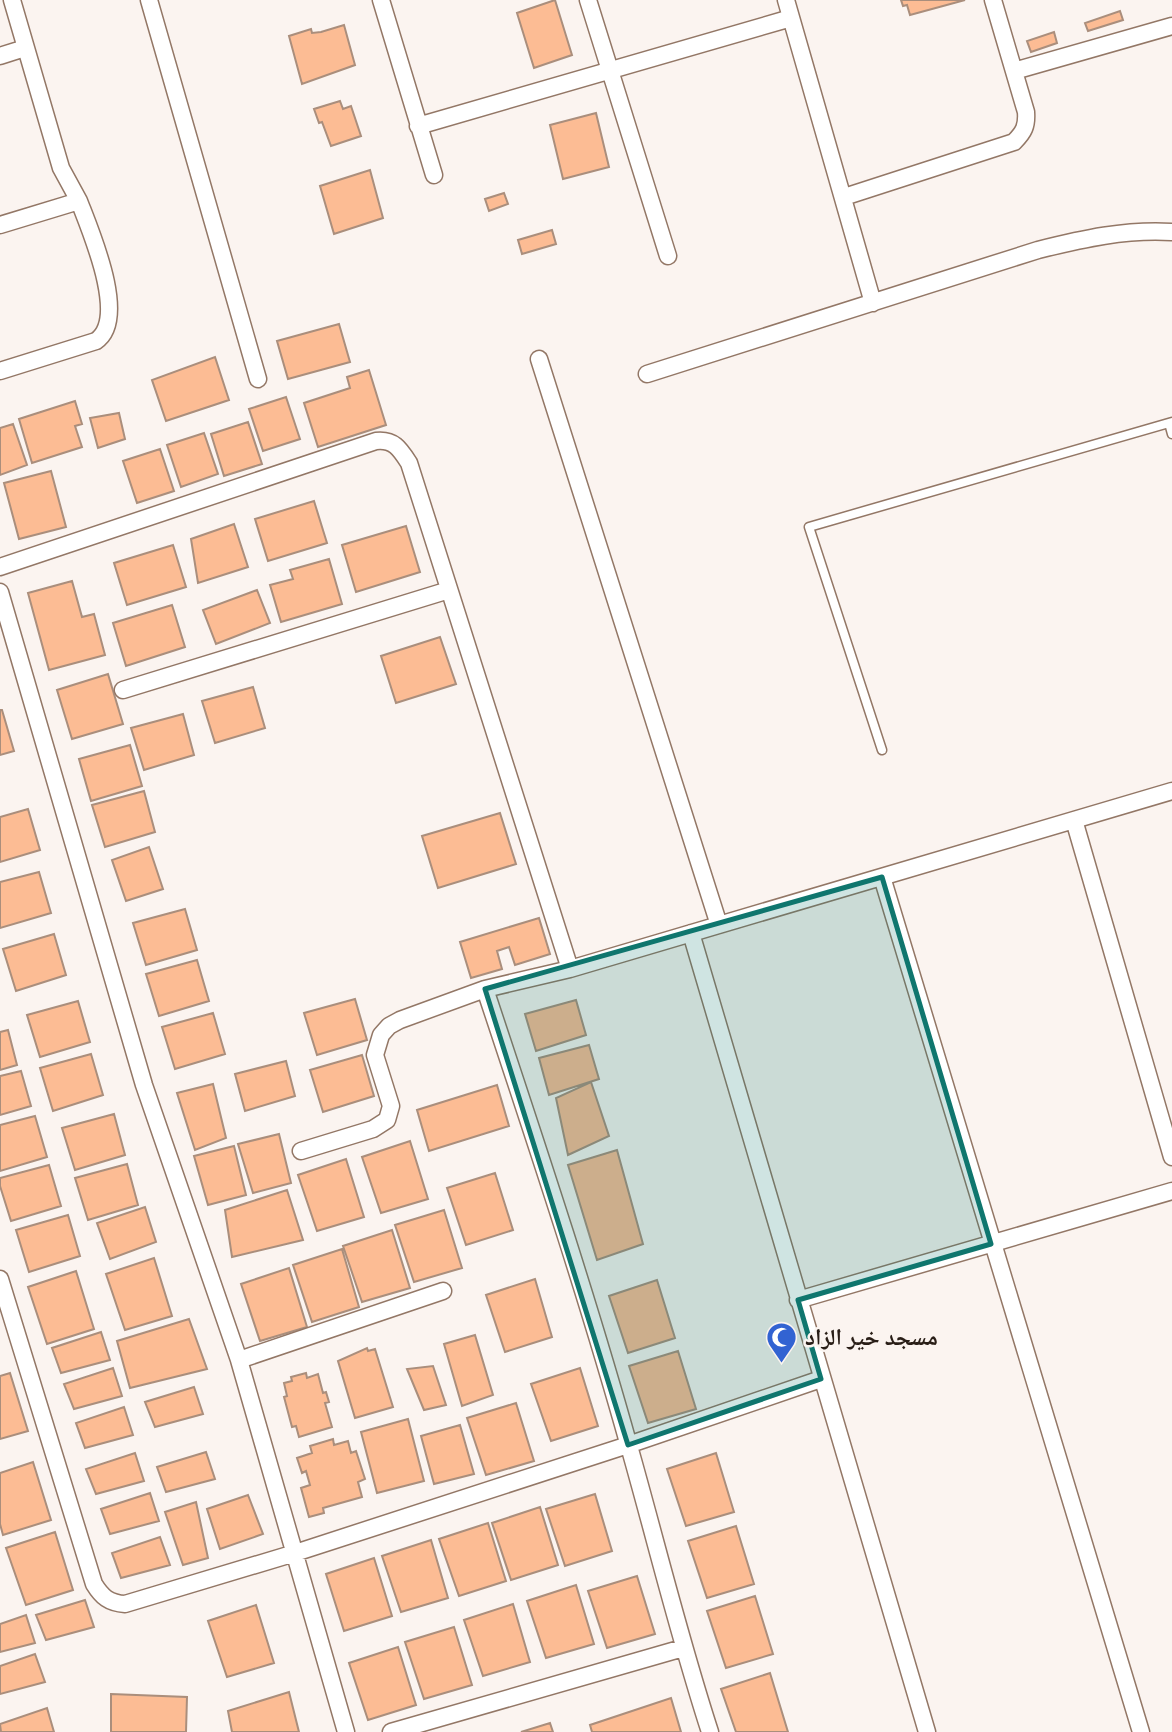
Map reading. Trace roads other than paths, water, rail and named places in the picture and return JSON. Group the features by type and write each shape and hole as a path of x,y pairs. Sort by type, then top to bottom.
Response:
{"street":[{"path":"0,371 96,341 106,331 108,312 101,259 79,201 61,169 12,0"},
{"path":"149,0 258,379"},
{"path":"381,0 434,175"},
{"path":"588,0 668,256"},
{"path":"786,0 873,303"},
{"path":"844,197 1014,142 1023,134 1027,123 1026,112 993,0"},
{"path":"418,126 791,18"},
{"path":"1014,71 1172,26"},
{"path":"0,56 25,48"},
{"path":"0,225 79,201"},
{"path":"648,374 1079,239 1119,233 1172,232"},
{"path":"539,359 719,925"},
{"path":"0,567 363,445 386,440 398,445 408,463 570,969"},
{"path":"122,690 449,590"},
{"path":"0,592 144,1085 239,1360 346,1732"},
{"path":"301,1151 373,1129 387,1120 391,1106 375,1055 381,1035 389,1026 400,1020 485,989 570,969 1172,791"},
{"path":"1074,820 1172,1157"},
{"path":"882,877 1141,1732"},
{"path":"691,933 927,1732"},
{"path":"485,989 563,1227 628,1445 683,1648 710,1732"},
{"path":"798,1300 1172,1191"},
{"path":"0,1279 93,1584 100,1594 114,1603 125,1604 295,1553 821,1379"},
{"path":"239,1360 443,1291"},
{"path":"391,1732 683,1648"}],"lane":[{"path":"882,750 809,527 1170,423 1172,433"}],"place":[{"name":"مسجد خير الزاد","path":"782,1364"}]}
